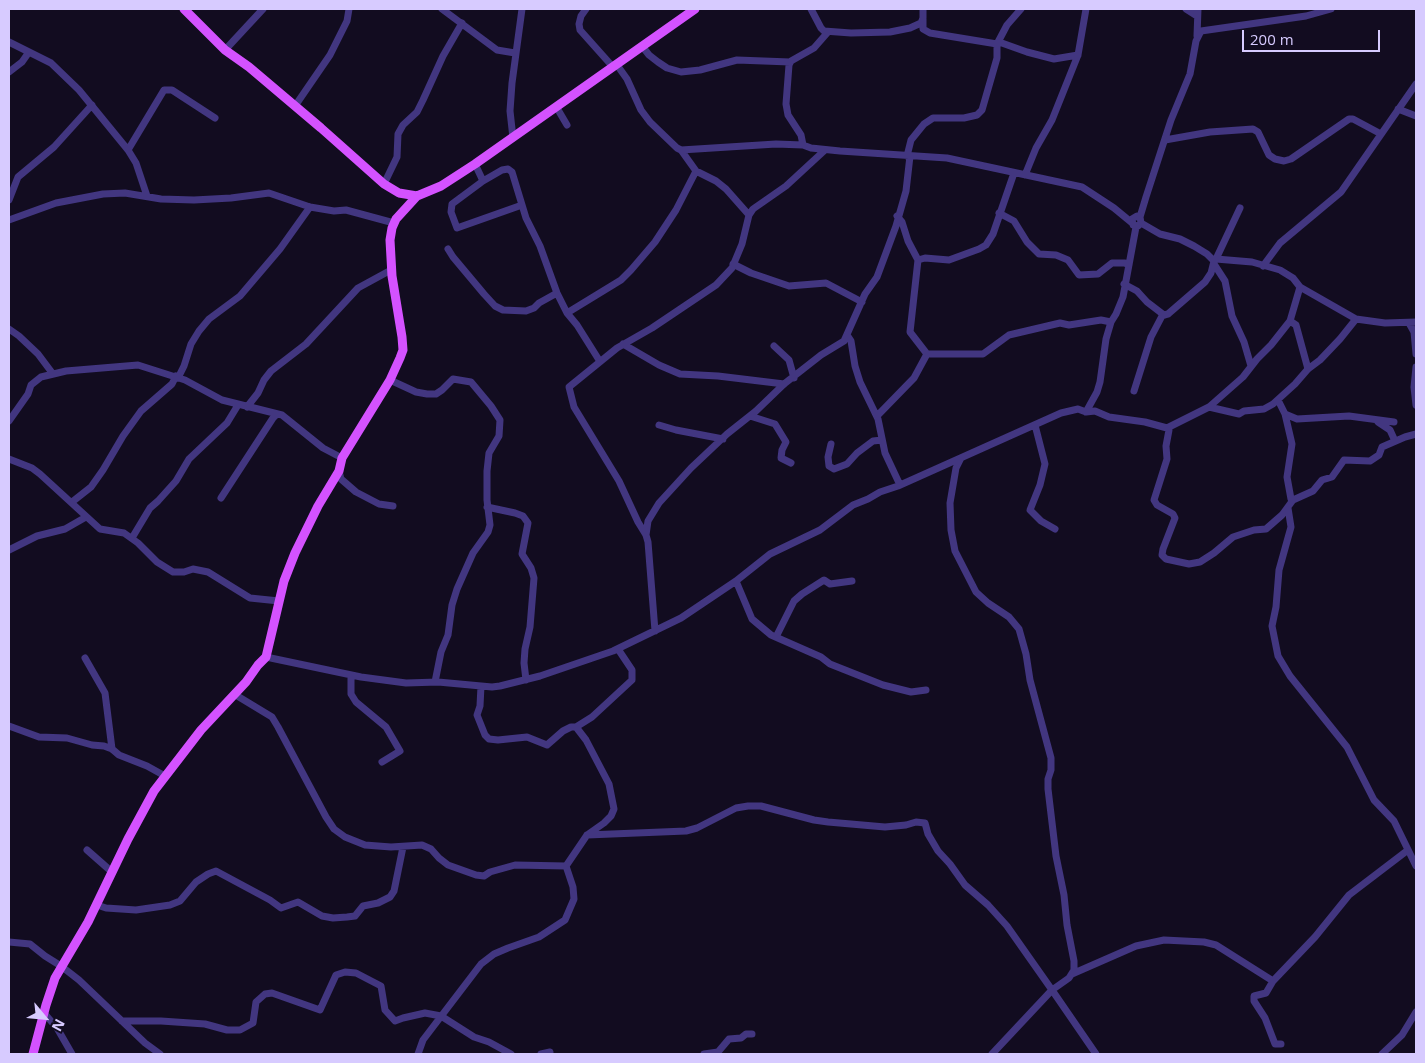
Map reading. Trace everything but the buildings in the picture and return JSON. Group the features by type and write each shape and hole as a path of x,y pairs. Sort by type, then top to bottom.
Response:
{"main road":[{"path":"184,9 224,50 249,67 384,184 399,193 417,196"},
{"path":"33,1054 50,990 61,966 97,904 128,839 154,791 201,730 223,709 266,656 284,581 304,533 339,471 342,458 390,380 402,350 402,337 389,246 394,223 417,196 441,186 475,164 695,9"}],"street":[{"path":"224,50 263,9"},
{"path":"295,106 330,55 347,21 349,9"},
{"path":"442,9 497,50 515,53"},
{"path":"513,138 510,111 515,53 522,9"},
{"path":"586,9 581,16 580,30 627,79 650,122 677,148 682,150 776,144 803,145 826,150 947,158 1082,187 1137,222 1160,234 1180,239 1207,254 1215,261 1225,281 1234,323 1244,342 1251,366"},
{"path":"811,9 821,28 821,40"},
{"path":"923,9 923,29 930,33 998,43 1054,59 1078,55"},
{"path":"646,535 648,521 659,503 691,468 784,384 821,355 844,340 877,276 896,226 906,191 911,140 924,124 933,118 964,118 977,115 982,110 993,76 998,43 1007,25 1021,9"},
{"path":"1025,175 1036,148 1052,120 1078,55 1086,9"},
{"path":"1086,412 1099,387 1106,339 1111,322 1123,297 1137,222 1171,120 1190,74 1197,36 1198,13 1186,9"},
{"path":"1197,36 1206,29 1236,27 1306,16 1331,9"},
{"path":"821,28 828,32 890,32 917,25 922,19"},
{"path":"384,184 397,157 398,134 403,125 417,112 443,56 462,23"},
{"path":"642,46 658,62 667,68 681,72 700,70 738,60 790,62 811,50 828,32"},
{"path":"9,42 51,63 79,90 128,150 136,163 147,196"},
{"path":"9,72 22,62 29,52"},
{"path":"790,62 786,104 788,115 801,135 803,145"},
{"path":"1262,266 1280,243 1341,192 1415,87"},
{"path":"128,150 164,90 172,90 215,118"},
{"path":"9,200 18,177 54,147 92,105"},
{"path":"557,108 567,124"},
{"path":"1398,109 1416,116"},
{"path":"1165,140 1210,132 1253,129 1258,132 1269,155 1284,161 1291,159 1349,119 1353,118 1381,134"},
{"path":"682,150 696,171 716,181 726,189 749,215"},
{"path":"654,631 646,535 619,481 574,407 569,387 572,382 599,360 652,328 716,285 728,274 742,244 749,215 760,203 786,186 826,150"},
{"path":"475,164 483,181"},
{"path":"522,205 457,228 450,212 452,204 483,181 502,170 508,169 512,172 522,205 540,246 557,293 567,313 577,325 599,360"},
{"path":"567,313 621,280 631,270 655,242 676,210 696,171"},
{"path":"918,260 925,258 949,260 986,244 993,234 1014,173"},
{"path":"9,220 56,203 91,195 125,193 175,200 194,200 269,193 310,207 334,211 346,210 394,223"},
{"path":"72,502 91,487 141,411 172,384 184,366 191,344 199,331 209,319 240,296 280,249 310,207"},
{"path":"1134,391 1151,337 1162,316 1168,314 1201,287 1211,273 1240,208"},
{"path":"999,213 1014,221 1027,242 1039,254 1068,260 1079,275 1098,274 1112,263 1125,263 1128,265"},
{"path":"898,216 918,260 910,332 927,354"},
{"path":"448,248 453,257 484,294 495,306 503,310 526,311 557,293"},
{"path":"1215,261 1252,262 1280,270 1293,278 1300,287 1356,319 1385,323 1413,322 1416,354"},
{"path":"733,264 751,273 789,286 826,282 862,302"},
{"path":"247,407 271,371 306,344 358,288 391,270"},
{"path":"1124,284 1137,291 1147,302 1164,315 1168,314"},
{"path":"266,656 351,675 406,683 435,682 481,686 500,686 526,680 583,662 618,648 681,618 736,581 770,554 820,530 853,505 1061,413 1078,409 1086,412 1094,411 1109,417 1145,422 1167,428 1209,408 1243,377 1290,321 1300,287"},
{"path":"1209,408 1239,414 1264,409 1278,400 1340,339 1356,319"},
{"path":"927,354 983,354 1009,334 1060,324 1069,325 1101,320 1111,322"},
{"path":"1290,321 1296,325 1308,369"},
{"path":"9,330 19,336 38,354 53,374"},
{"path":"847,335 851,341 860,382 877,416 885,453 900,485"},
{"path":"623,344 659,365 680,374 718,376 784,384"},
{"path":"774,346 789,360 794,378"},
{"path":"877,416 914,378 927,354"},
{"path":"9,421 28,394 31,385 41,377 66,371 128,365 138,366 177,377 222,400 282,415 323,448 342,458"},
{"path":"1416,367 1414,387 1416,405"},
{"path":"390,380 416,392 427,394 436,394 453,379 471,382 500,420 499,436 489,453 487,471 487,507 490,525 488,532 473,553 457,590 452,605 448,635 441,652 435,682"},
{"path":"1278,400 1285,414 1291,439 1287,477 1291,499 1293,500"},
{"path":"132,538 150,508 176,480 189,459 227,423 238,405"},
{"path":"1285,414 1297,419 1349,416 1394,422"},
{"path":"221,498 276,415"},
{"path":"750,416 775,424 786,442 781,458 791,463"},
{"path":"1377,421 1390,430 1395,441"},
{"path":"659,424 676,430 723,439"},
{"path":"1034,425 1045,464 1030,510 1041,521 1056,529"},
{"path":"1167,428 1169,430 1166,446 1167,459 1154,500 1157,505 1173,514 1175,518 1162,549 1162,555 1166,559 1189,564 1200,562 1233,537 1254,530 1266,529 1282,515 1293,500 1313,491 1322,480 1332,478 1344,460 1370,461 1379,455 1382,448 1395,441 1416,434"},
{"path":"830,444 829,466 842,468 873,441 882,440"},
{"path":"961,458 956,468 951,491 952,538 961,563 972,580 976,592 988,603 1009,617 1019,629 1030,680 1051,758 1048,789 1056,856 1074,955 1072,974"},
{"path":"9,459 32,468 100,529 116,531 132,538 157,562 173,572 184,572 193,569 208,572 250,598 279,601"},
{"path":"339,471 341,479 356,492 379,504 393,506"},
{"path":"487,507 516,513 523,516 528,523 522,554 531,568 534,578 532,618 525,649 526,680"},
{"path":"1288,508 1291,527 1279,570 1276,607 1272,626 1278,656 1290,676 1346,747 1374,800 1394,821 1416,866"},
{"path":"9,550 37,536 65,529 86,517"},
{"path":"776,637 794,601 802,594 824,580 830,584 852,581"},
{"path":"736,581 752,619 776,637 821,657 830,664 882,685 911,692 926,690"},
{"path":"481,686 478,714 485,735 489,739 527,737 546,745 563,731 576,727 592,717 632,680 632,670 618,648"},
{"path":"85,658 105,693 112,749"},
{"path":"351,675 351,694 356,702 386,727 400,751 382,762"},
{"path":"234,694 272,718 314,796 334,829 344,837 365,845 403,847 422,845 431,849 448,865 476,875 484,876 490,872 515,865 566,866"},
{"path":"9,726 39,737 67,738 112,749 119,755 147,766 165,776"},
{"path":"566,866 588,836 604,824 614,810 609,784 586,740 576,727"},
{"path":"588,836 686,831 697,828 736,808 748,806 768,808 828,822 885,826 906,825 916,822 925,823 928,834 938,852 950,864 965,885 988,905 1007,926 1096,1054"},
{"path":"97,904 106,908 136,910 170,905 180,901 190,888 202,878 216,872 270,900 281,908 298,902 322,916 333,918 355,916 363,906 378,902 390,896 394,891 403,847"},
{"path":"87,850 112,872"},
{"path":"1281,1044 1275,1044 1265,1018 1254,1001 1254,996 1266,993 1274,981 1349,895 1408,850"},
{"path":"418,1054 423,1040 477,970 488,959 508,948 539,937 565,920 574,899 573,887 566,866"},
{"path":"992,1054 1052,990 1062,985 1072,974 1136,946 1164,940 1204,942 1216,945 1274,981"},
{"path":"9,942 30,944 61,966 160,1054"},
{"path":"122,1020 205,1024 227,1030 240,1030 253,1023 256,1002 265,994 272,993 320,1010 336,975 345,972 356,973 382,986 385,1010 395,1021 425,1014 441,1016 474,1037 489,1042 511,1054"},
{"path":"1382,1054 1402,1035 1416,1012"},
{"path":"44,1013 57,1028 72,1054"},
{"path":"704,1054 720,1050 729,1039 741,1038 746,1034 752,1034"},
{"path":"541,1054 550,1052"}]}
